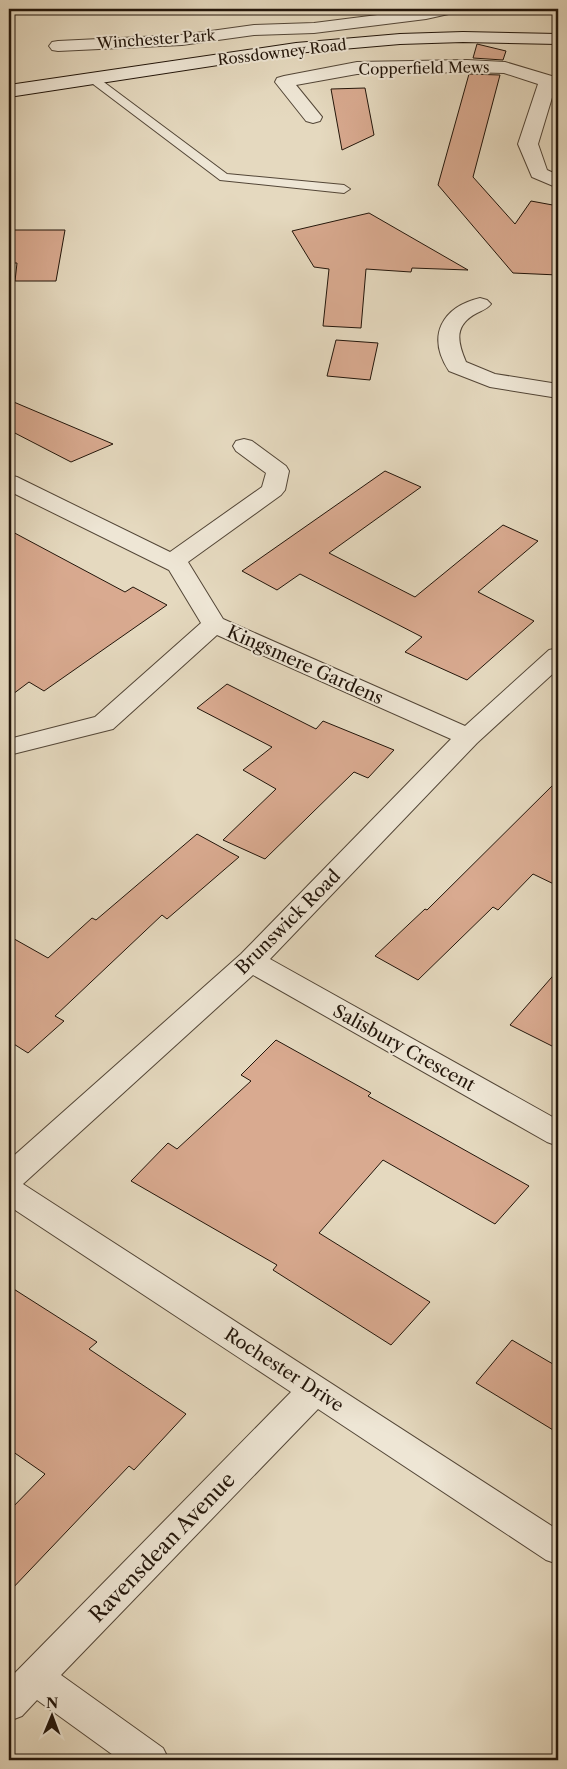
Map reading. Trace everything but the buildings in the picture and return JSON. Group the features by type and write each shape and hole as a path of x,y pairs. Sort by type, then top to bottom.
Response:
{"street":[{"name":"Winchester Park","path":"58,46 182,40 251,23 314,28 426,14 447,9"},
{"name":"Rossdowney Road","path":"9,91 296,48 400,39 504,37 558,39"},
{"name":"Copperfield Mews","path":"314,117 284,82 357,68 467,66 505,68 548,81 528,144 539,173 558,182"},
{"path":"480,304 462,311 450,324 448,346 457,366 490,380 558,391"},
{"path":"172,562 273,490 278,471 244,446"},
{"name":"Kingsmere Gardens","path":"9,482 178,565 214,624 468,737"},
{"path":"9,747 104,723 214,624"},
{"name":"Brunswick Road","path":"9,1178 251,962 468,737 558,656"},
{"name":"Salisbury Crescent","path":"251,962 558,1134"},
{"name":"Rochester Drive","path":"9,1190 558,1549"},
{"name":"Ravensdean Avenue","path":"9,1704 314,1390"},
{"path":"34,1677 150,1760"}],"lane":[{"path":"93,79 224,177 344,188"}]}
